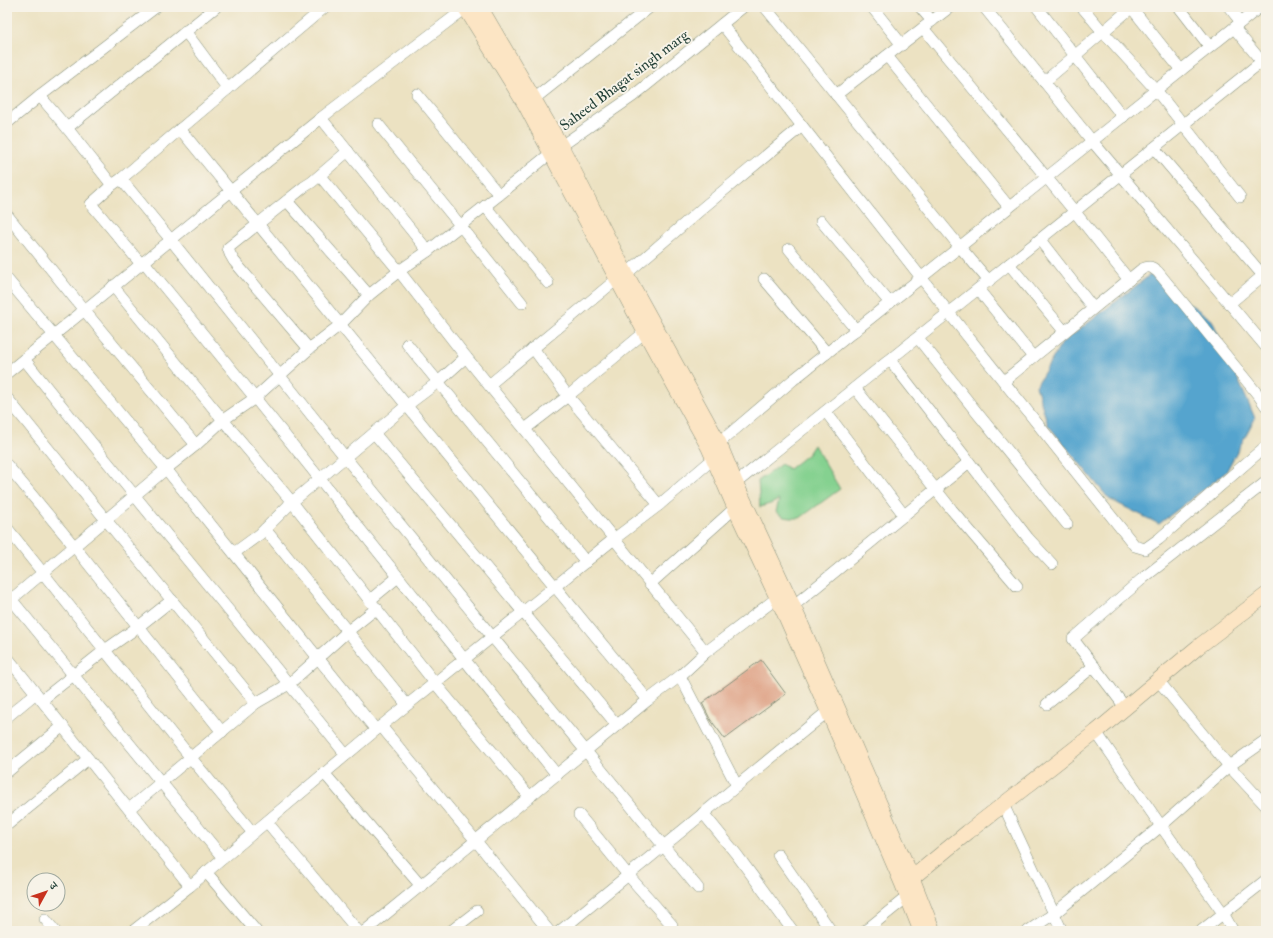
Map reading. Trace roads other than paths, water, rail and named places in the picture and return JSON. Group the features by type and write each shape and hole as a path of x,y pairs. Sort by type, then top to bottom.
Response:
{"main road":[{"path":"470,7 534,99 556,149 622,277 719,443 732,487 735,508 912,878 933,931"},
{"path":"470,7 525,104 556,149"},
{"path":"622,277 645,332 714,459 732,487 793,606 907,897 922,931"},
{"path":"912,878 1003,804 1096,732 1157,679 1266,595"}],"street":[{"path":"7,123 156,7"},
{"path":"67,128 216,7"},
{"path":"325,7 91,204 255,398 557,775"},
{"path":"7,373 321,118 470,7"},
{"path":"534,99 650,7"},
{"name":"Saheed Bhagat singh marg","path":"9,599 43,574 74,546 196,445 223,420 255,398 309,349 340,325 369,296 399,271 428,251 556,149 633,96 743,7"},
{"path":"765,7 989,281"},
{"path":"872,7 902,44"},
{"path":"920,7 927,25 1129,280"},
{"path":"836,95 950,7"},
{"path":"984,7 1092,141 1266,347"},
{"path":"1036,7 1123,117"},
{"path":"1082,7 1156,90 1240,197"},
{"path":"1179,7 1210,47"},
{"path":"732,487 1264,60 1238,25 1229,7"},
{"path":"719,443 827,353 1260,7"},
{"path":"1044,82 1131,8 1181,70"},
{"path":"722,24 949,313 1135,546 1145,549 1265,449"},
{"path":"185,31 228,89"},
{"path":"887,56 1009,208"},
{"path":"417,94 499,195"},
{"path":"40,96 116,182 172,240 345,457 698,888"},
{"path":"321,118 428,251"},
{"path":"378,124 522,303"},
{"path":"489,385 622,277 699,210 802,126"},
{"path":"180,129 648,700"},
{"path":"1154,148 1265,276 1229,304"},
{"path":"309,349 230,254 228,248 320,176 348,151"},
{"path":"320,176 399,271 466,357 706,652"},
{"path":"287,201 369,296"},
{"path":"485,206 548,283"},
{"path":"7,215 196,445"},
{"path":"821,221 890,303"},
{"path":"1040,240 1093,308"},
{"path":"789,249 856,330"},
{"path":"1010,264 1064,331"},
{"path":"1004,381 1064,331 1147,266 1152,267 1158,272 1266,406"},
{"path":"764,278 827,353"},
{"path":"7,279 166,469 318,658 476,841 549,931"},
{"path":"113,286 292,502 435,683 530,797"},
{"path":"978,289 1033,356"},
{"path":"525,429 568,396 645,332"},
{"path":"918,338 1068,524"},
{"path":"407,344 586,562"},
{"path":"533,348 568,396 659,505"},
{"path":"234,553 260,534 292,502 406,406 438,382 466,357"},
{"path":"24,359 346,755"},
{"path":"890,360 1028,538 1052,564"},
{"path":"855,388 936,490 1017,586"},
{"path":"7,398 256,703"},
{"path":"826,412 904,515"},
{"path":"374,433 618,725"},
{"path":"133,931 190,886 378,728 614,539 659,505 714,459"},
{"path":"793,606 970,462"},
{"path":"7,465 74,546 222,732"},
{"path":"1125,706 1073,639 1142,579 1266,482"},
{"path":"650,584 735,508"},
{"path":"7,528 190,758 253,833"},
{"path":"265,529 407,705"},
{"path":"129,809 256,703 289,684 348,631 398,577"},
{"path":"365,931 648,700 680,676 706,652 777,598"},
{"path":"9,599 223,858"},
{"path":"7,717 73,675 172,600"},
{"path":"8,661 39,696 190,886"},
{"path":"1047,704 1094,666"},
{"path":"680,676 737,786"},
{"path":"1157,679 1229,766 1266,806"},
{"path":"560,931 832,708"},
{"path":"7,772 63,726"},
{"path":"1096,732 1223,913 1233,931"},
{"path":"1028,931 1055,913 1161,826 1229,766 1266,740"},
{"path":"7,825 88,759"},
{"path":"324,773 421,886"},
{"path":"1003,804 1055,913 1062,931"},
{"path":"703,813 737,855 793,931"},
{"path":"579,814 628,875 672,925"},
{"path":"267,822 358,931"},
{"path":"778,855 831,931"},
{"path":"206,872 256,931"},
{"path":"1201,931 1266,880"},
{"path":"865,931 907,897"},
{"path":"451,931 477,911"},
{"path":"44,919 55,931"}],"water":[{"path":"1150,275 1212,320 1255,418 1226,472 1159,524 1109,499 1048,425 1036,386 1062,343"}]}
